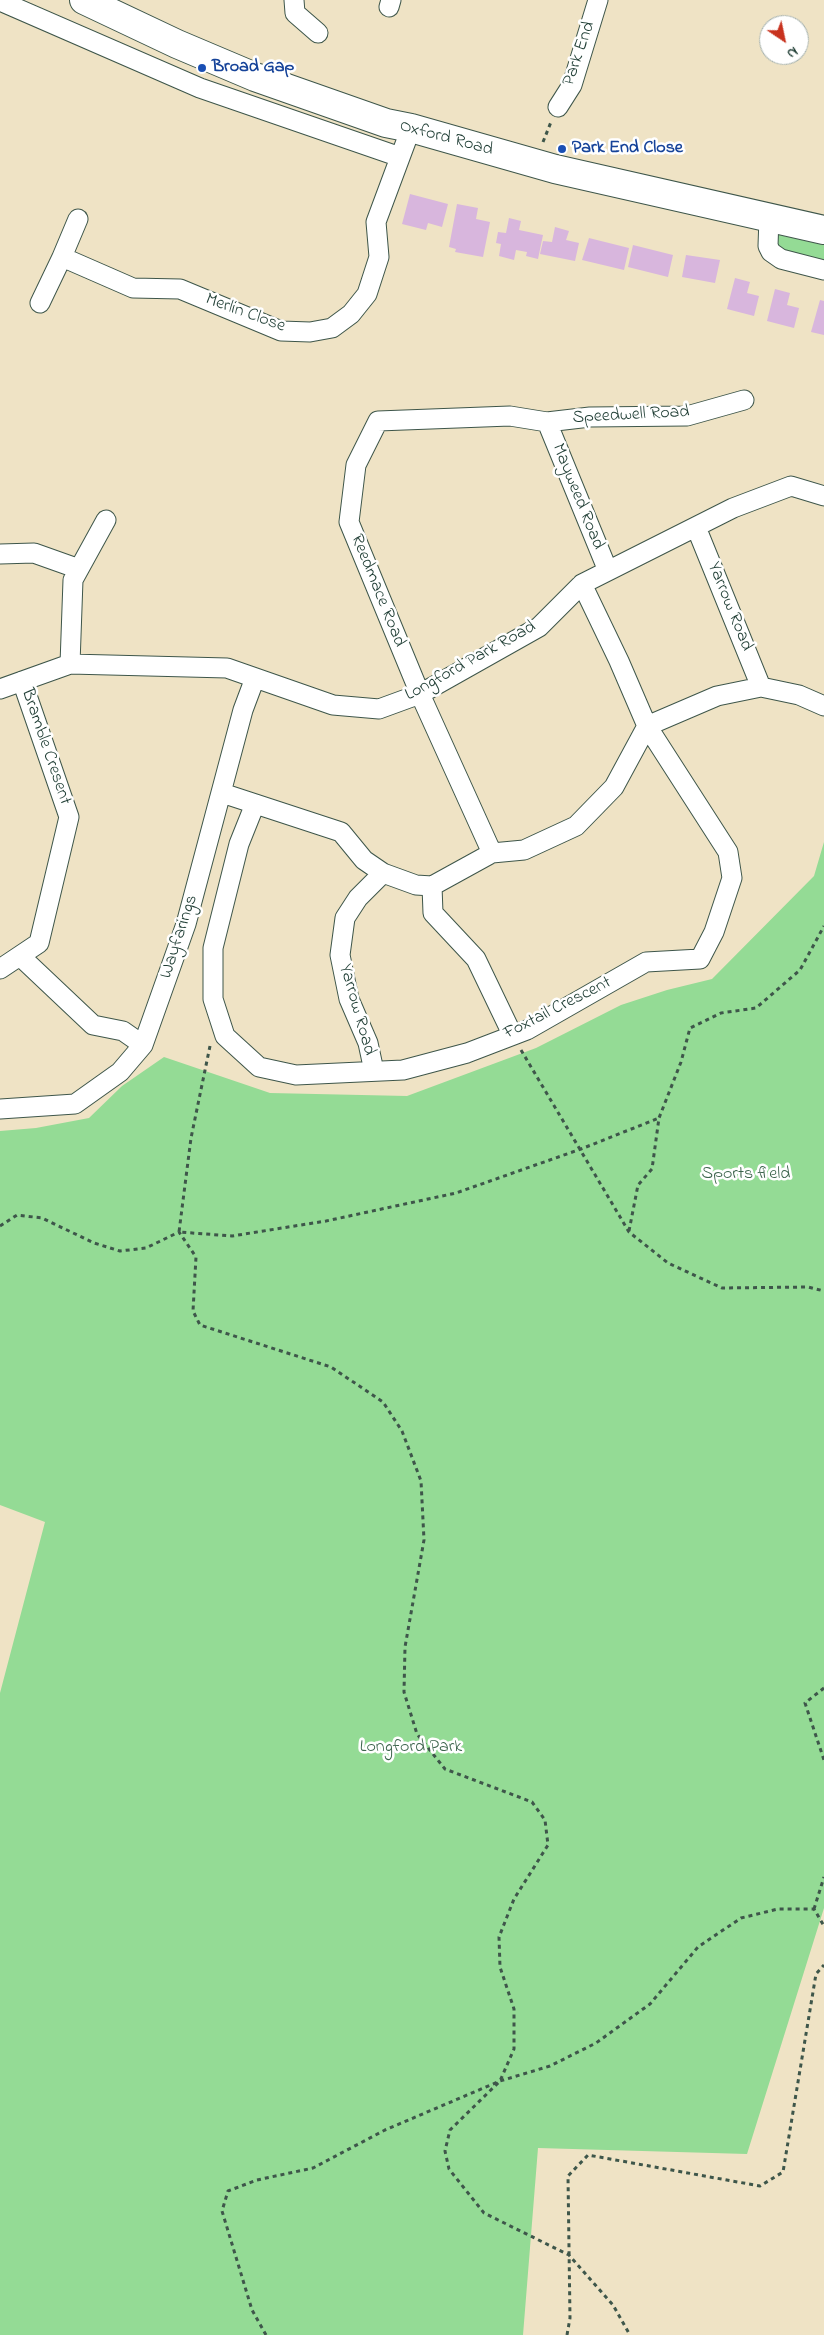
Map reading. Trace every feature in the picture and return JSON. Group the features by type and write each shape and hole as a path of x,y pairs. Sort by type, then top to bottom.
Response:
{"main road":[{"name":"Oxford Road","path":"84,0 177,44 255,77 386,123 411,128 555,169 824,230"}],"street":[{"path":"294,0 295,13 318,33"},
{"name":"Park End","path":"558,107 572,85 598,0"},
{"path":"0,1 200,88 400,157"},
{"name":"Merlin Close","path":"62,257 133,288 180,289 281,331 310,332 332,328 351,314 367,294 379,257 376,222 411,128"},
{"path":"769,217 768,246 772,252 781,259 824,270"},
{"path":"40,303 78,218"},
{"name":"Speedwell Road","path":"547,422 590,417 687,416 744,400"},
{"name":"Reedmace Road","path":"420,694 349,522 356,465 378,420 510,416 547,422"},
{"name":"Mayweed Road","path":"547,422 608,571"},
{"name":"Longford Park Road","path":"0,689 70,664 227,668 333,705 379,709 420,694 539,627 582,584 733,508 790,486 824,496"},
{"path":"70,664 73,580 106,520"},
{"name":"Yarrow Road","path":"696,527 761,687"},
{"path":"0,554 34,553 79,569"},
{"path":"582,584 619,661 647,726"},
{"name":"Wayfarings","path":"143,1045 186,924 243,710 255,678"},
{"name":"Bramble Cresent","path":"0,969 39,943 69,817 22,682"},
{"path":"222,793 341,832 364,860 383,873 416,885 432,886 492,853 524,850 576,826 614,787 647,726 717,696 761,687 799,695 824,706"},
{"path":"420,694 492,853"},
{"name":"Foxtail Crescent","path":"255,804 239,844 213,948 213,999 225,1036 259,1067 296,1074 374,1071 412,1067 467,1053 512,1034 527,1030 646,962 700,959 714,932 732,878 728,852 647,726"},
{"name":"Yarrow Road","path":"374,1071 368,1043 349,999 340,955 345,918 358,898 383,873"},
{"path":"432,886 432,913 476,960 512,1034"},
{"path":"0,1109 75,1104 120,1072 143,1045 123,1031 93,1025 20,956"}],"path":[{"path":"533,140 552,144"},
{"path":"629,1232 638,1185 652,1169 659,1118 681,1062 690,1028 721,1013 756,1008 800,970 824,926"},
{"path":"512,1034 629,1232 668,1263 722,1288 808,1287 824,1291"},
{"path":"225,1036 209,1047 191,1138 179,1232 196,1257 193,1311 200,1325 331,1367 383,1402 402,1431 421,1481 424,1540 405,1647 404,1692 417,1734 445,1769 532,1802 545,1820 548,1846 514,1899 499,1937 500,1967 514,2009 514,2049 500,2081 485,2098 450,2130 445,2151 449,2169 484,2213 569,2255 613,2305 630,2335"},
{"path":"0,1226 17,1215 42,1218 94,1243 120,1251 146,1248 179,1232 232,1236 326,1221 456,1193 581,1149 659,1118"},
{"path":"824,1688 805,1703 824,1760"},
{"path":"824,1877 814,1909 824,1926"},
{"path":"266,2335 252,2310 222,2211 228,2191 258,2180 314,2168 385,2130 500,2081 550,2066 596,2043 650,2004 698,1947 741,1918 778,1909 814,1909"},
{"path":"567,2335 570,2318 568,2176 588,2155 760,2186 783,2172 816,1974 824,1965"}],"green space":[{"path":"775,234 824,245 824,260 790,252 779,253"},
{"name":"Longford Park","path":"824,842 824,1908 747,2154 538,2148 523,2335 0,2335 0,1693 45,1522 0,1505 0,1131 36,1128 89,1118 122,1086 164,1057 270,1093 407,1096 536,1048 621,1005 667,990 712,979 814,876"}],"building":[{"path":"410,194 448,204 442,227 428,223 426,230 402,224"},
{"path":"457,204 478,208 476,219 490,222 483,257 455,252 456,249 449,247"},
{"path":"509,218 521,221 519,230 543,235 538,259 526,256 527,252 516,250 514,260 499,256 501,244 496,243 498,232 506,233"},
{"path":"555,227 569,231 566,240 579,243 575,261 540,254 543,241 552,242"},
{"path":"589,238 629,248 624,270 582,260"},
{"path":"633,245 673,255 668,277 628,267"},
{"path":"686,255 720,260 715,283 682,277"},
{"path":"735,278 750,282 747,293 759,296 754,316 727,309"},
{"path":"775,289 790,293 787,305 799,308 794,328 767,321"},
{"path":"820,300 824,301 824,335 811,332"}],"place":[{"name":"Broad Gap","path":"202,68"},
{"name":"Park End Close","path":"562,149"}],"park label":[{"name":"Sports field","path":"746,1175"}]}
